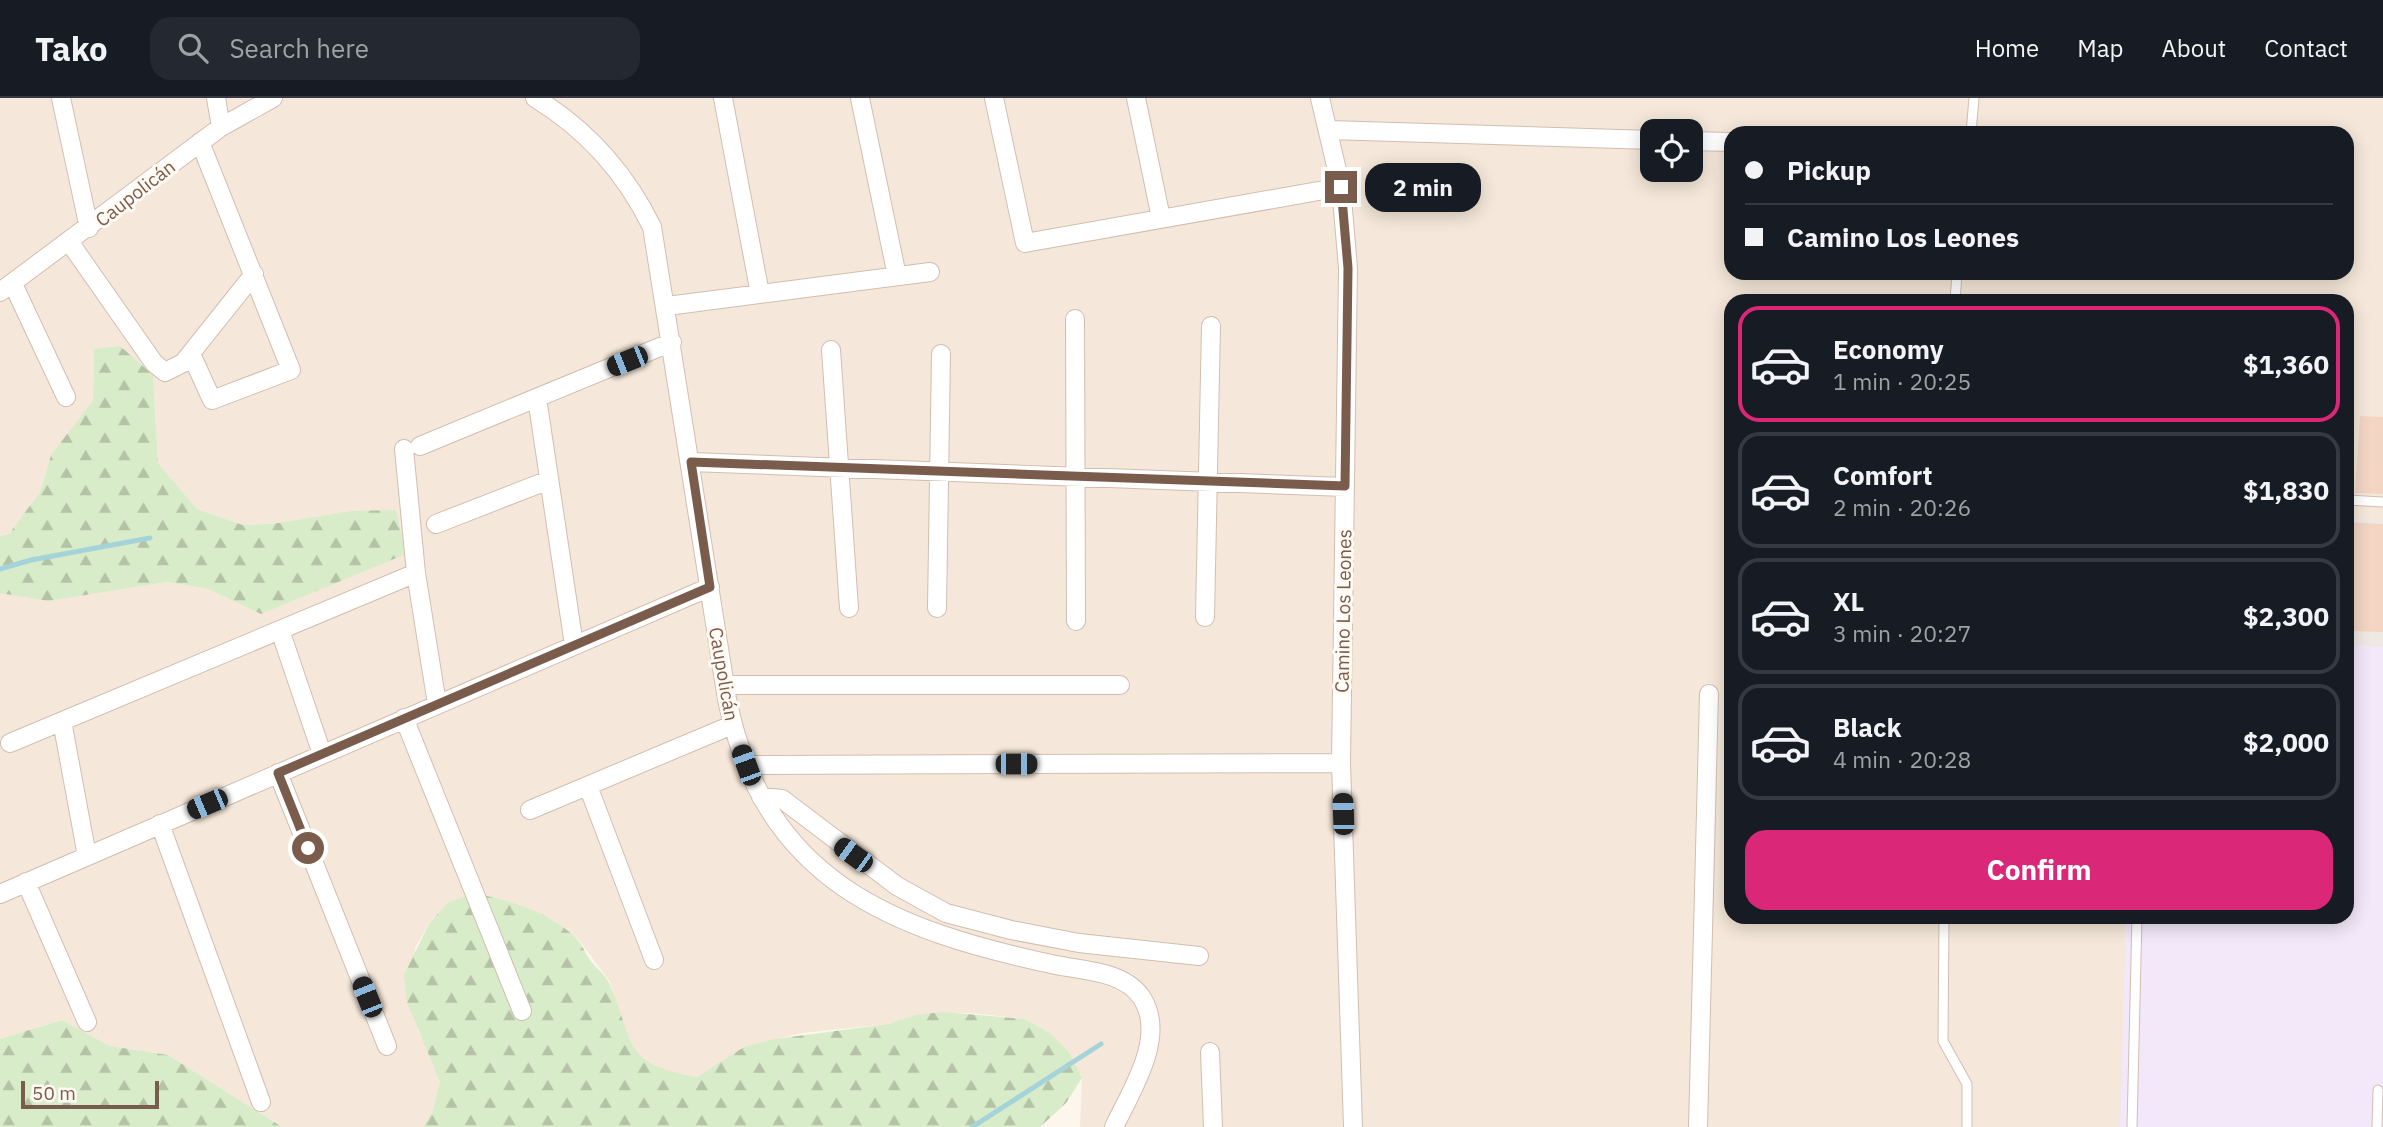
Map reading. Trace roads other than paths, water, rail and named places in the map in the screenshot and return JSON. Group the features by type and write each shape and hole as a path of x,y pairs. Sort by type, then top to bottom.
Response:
{"street":[{"path":"61,98 89,228"},
{"path":"216,98 221,127"},
{"name":"Caupolicán","path":"6,288 70,243 221,127 273,98"},
{"name":"Caupolicán","path":"536,98 586,134 628,182 652,227 673,342 732,725 761,797 806,856 843,888 883,912 986,950 1111,976 1129,985 1148,1010 1151,1032 1146,1054 1114,1127"},
{"path":"723,98 760,294"},
{"path":"860,98 897,276"},
{"path":"994,98 1025,243 1341,187"},
{"path":"1136,98 1161,218"},
{"name":"Camino Los Leones","path":"1320,98 1341,187 1348,268 1341,763 1353,1127"},
{"path":"1329,130 1640,140"},
{"path":"1703,141 1724,142"},
{"path":"191,354 212,401 291,370 201,142"},
{"path":"70,243 154,363 165,372 171,371 191,354 254,274"},
{"path":"667,306 930,272"},
{"path":"6,288 66,397"},
{"path":"1075,319 1076,621"},
{"path":"1205,617 1212,326"},
{"path":"437,704 416,573 412,447 673,342"},
{"path":"831,350 849,608"},
{"path":"937,608 937,470 941,354"},
{"path":"537,398 574,645"},
{"path":"691,462 1345,486"},
{"path":"436,524 549,480"},
{"path":"10,743 416,573"},
{"path":"0,894 710,587"},
{"path":"280,630 322,754"},
{"path":"725,685 1120,685"},
{"path":"1698,1127 1709,694"},
{"path":"404,718 522,1011"},
{"path":"62,721 87,856"},
{"path":"530,810 732,725"},
{"path":"746,765 1341,763"},
{"path":"278,773 387,1046"},
{"path":"588,786 654,960"},
{"path":"761,797 782,800 897,886 946,913 1011,930 1079,943 1199,956"},
{"path":"160,824 261,1102"},
{"path":"26,882 87,1022"},
{"path":"1210,1052 1213,1127"}],"lane":[{"path":"1972,126 1974,98"},
{"path":"2354,500 2383,502"},
{"path":"1944,924 1943,1041 1967,1084 1966,1127"},
{"path":"2132,1127 2137,924"},
{"path":"2377,1127 2378,1090"}],"waterway":[{"path":"0,569 31,560 150,538"},
{"path":"972,1127 1101,1044"}]}
